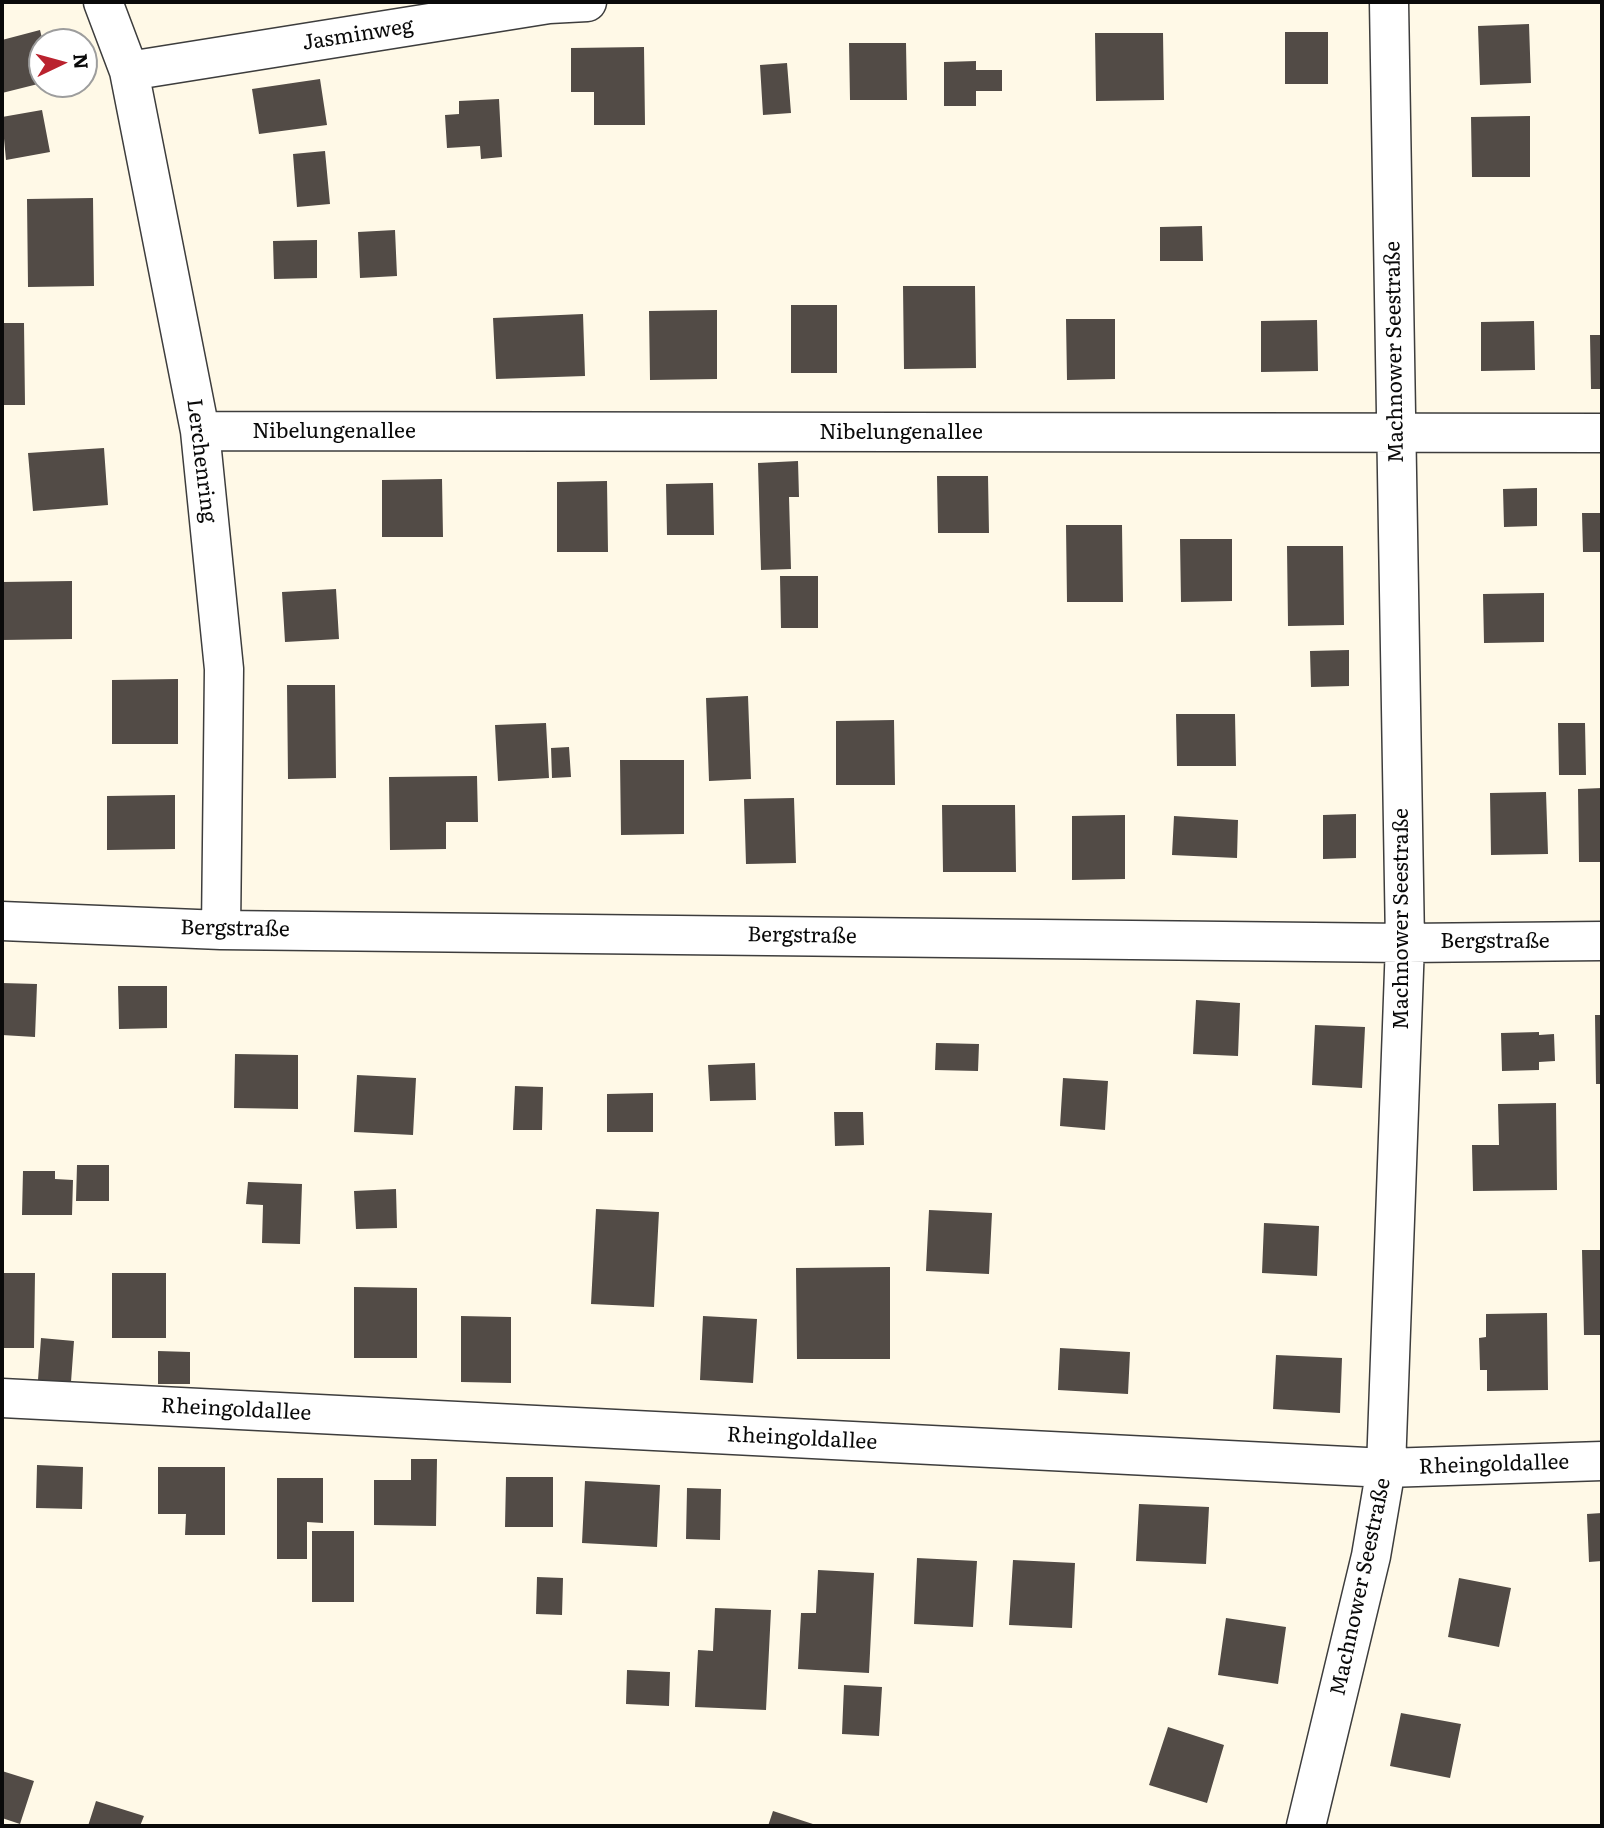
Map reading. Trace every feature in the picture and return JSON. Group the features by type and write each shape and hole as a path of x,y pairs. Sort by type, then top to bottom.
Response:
{"street":[{"name":"Lerchenring","path":"103,2 129,71 200,431 224,669 220,930"},
{"name":"Jasminweg","path":"129,71 548,4 587,2"},
{"name":"Machnower Seestraße","path":"1306,1826 1371,1556 1386,1468 1405,943 1389,2"},
{"name":"Nibelungenallee","path":"200,431 1602,433"},
{"name":"Bergstraße","path":"2,921 220,930 1405,943 1602,941"},
{"name":"Rheingoldallee","path":"2,1398 1386,1468 1602,1461"}],"building":[{"path":"1529,24 1531,83 1480,85 1478,26"},
{"path":"1285,32 1328,32 1328,84 1285,84"},
{"path":"28,33 28,86 2,93 2,40"},
{"path":"1095,33 1163,33 1164,100 1096,101"},
{"path":"849,43 906,43 907,100 850,100"},
{"path":"644,47 645,125 594,125 594,92 571,92 571,48"},
{"path":"976,61 976,70 1002,70 1002,91 976,91 976,106 944,106 944,62"},
{"path":"787,63 791,113 763,115 760,65"},
{"path":"320,79 327,125 259,134 252,89"},
{"path":"499,99 502,157 481,159 480,146 447,148 445,115 459,114 459,101"},
{"path":"42,110 50,152 6,160 2,117"},
{"path":"1530,116 1530,177 1472,177 1471,117"},
{"path":"325,151 330,204 297,207 293,154"},
{"path":"93,198 94,286 28,287 27,199"},
{"path":"1202,226 1203,261 1160,261 1160,227"},
{"path":"395,230 397,276 360,278 358,232"},
{"path":"317,240 317,278 274,279 273,241"},
{"path":"903,286 975,286 976,368 904,369"},
{"path":"791,305 837,305 837,373 791,373"},
{"path":"717,310 717,379 650,380 649,311"},
{"path":"583,314 585,376 496,379 493,318"},
{"path":"1066,319 1115,319 1115,379 1067,380"},
{"path":"1317,320 1318,371 1261,372 1261,321"},
{"path":"1534,321 1535,370 1481,371 1481,322"},
{"path":"2,323 24,323 25,405 2,405"},
{"path":"1590,335 1602,335 1602,389 1591,389"},
{"path":"104,448 108,505 33,511 28,453"},
{"path":"798,461 799,497 789,497 791,569 761,570 758,463"},
{"path":"937,476 988,476 989,533 938,533"},
{"path":"442,479 443,537 382,537 382,480"},
{"path":"607,481 608,552 557,552 557,482"},
{"path":"713,483 714,535 667,535 666,484"},
{"path":"1537,488 1537,526 1504,527 1503,489"},
{"path":"1582,513 1602,513 1602,552 1583,552"},
{"path":"1066,525 1122,525 1123,602 1067,602"},
{"path":"1180,539 1232,539 1232,601 1181,602"},
{"path":"1287,546 1343,546 1344,625 1288,626"},
{"path":"780,576 818,576 818,628 781,628"},
{"path":"72,581 72,639 2,640 2,582"},
{"path":"336,589 339,639 285,642 282,592"},
{"path":"1544,593 1544,642 1484,643 1483,594"},
{"path":"1349,650 1349,686 1311,687 1310,651"},
{"path":"178,679 178,744 112,744 112,680"},
{"path":"287,685 335,685 336,778 288,779"},
{"path":"748,696 751,779 709,781 706,698"},
{"path":"1176,714 1235,714 1236,766 1177,766"},
{"path":"894,720 895,785 836,785 836,721"},
{"path":"546,723 549,778 498,781 495,725"},
{"path":"1558,723 1585,723 1586,775 1559,775"},
{"path":"569,747 571,777 552,778 551,748"},
{"path":"620,760 684,760 684,834 621,835"},
{"path":"477,776 478,822 446,822 446,849 390,850 389,777"},
{"path":"1602,788 1602,862 1579,862 1578,789"},
{"path":"1546,792 1548,854 1491,855 1490,793"},
{"path":"175,795 175,849 107,850 107,796"},
{"path":"794,798 796,863 746,864 744,799"},
{"path":"942,805 1015,805 1016,872 943,872"},
{"path":"1356,814 1356,858 1323,859 1323,815"},
{"path":"1125,815 1125,879 1072,880 1072,816"},
{"path":"1174,816 1238,820 1237,858 1172,855"},
{"path":"2,983 37,984 35,1037 2,1035"},
{"path":"118,986 167,986 167,1028 119,1029"},
{"path":"1196,1000 1240,1003 1238,1056 1193,1054"},
{"path":"1595,1015 1602,1015 1602,1084 1596,1084"},
{"path":"1315,1025 1365,1027 1362,1088 1312,1085"},
{"path":"1539,1032 1539,1035 1554,1034 1555,1061 1539,1062 1539,1070 1502,1071 1501,1033"},
{"path":"936,1043 979,1044 978,1071 935,1070"},
{"path":"235,1054 298,1055 298,1109 234,1108"},
{"path":"755,1063 756,1100 710,1101 708,1065"},
{"path":"357,1075 416,1078 413,1135 354,1132"},
{"path":"1063,1078 1108,1081 1105,1130 1060,1126"},
{"path":"515,1086 543,1087 542,1130 513,1130"},
{"path":"653,1093 653,1132 607,1132 607,1094"},
{"path":"1556,1103 1557,1190 1473,1191 1472,1145 1499,1145 1498,1104"},
{"path":"834,1112 863,1112 864,1145 835,1146"},
{"path":"77,1165 109,1165 109,1201 76,1201"},
{"path":"23,1171 55,1171 55,1179 73,1180 72,1215 22,1215"},
{"path":"248,1182 302,1184 300,1244 262,1243 263,1205 246,1204"},
{"path":"396,1189 397,1228 356,1229 354,1191"},
{"path":"596,1209 659,1212 654,1307 591,1304"},
{"path":"929,1210 992,1213 989,1274 926,1271"},
{"path":"1264,1223 1319,1226 1317,1276 1262,1273"},
{"path":"1582,1250 1602,1250 1602,1335 1584,1335"},
{"path":"890,1267 890,1359 797,1359 796,1268"},
{"path":"2,1273 35,1273 34,1348 2,1348"},
{"path":"112,1273 166,1273 166,1338 112,1338"},
{"path":"354,1287 417,1288 417,1358 354,1358"},
{"path":"1547,1313 1548,1390 1487,1391 1487,1370 1480,1370 1479,1338 1486,1337 1486,1314"},
{"path":"461,1316 511,1317 511,1383 461,1382"},
{"path":"703,1316 757,1319 753,1383 700,1380"},
{"path":"41,1338 74,1341 71,1382 38,1380"},
{"path":"1060,1348 1130,1352 1128,1394 1058,1390"},
{"path":"158,1351 190,1352 190,1384 158,1384"},
{"path":"1276,1355 1342,1358 1340,1413 1273,1409"},
{"path":"411,1459 437,1459 436,1526 374,1525 374,1480 411,1480"},
{"path":"37,1465 83,1467 82,1509 36,1508"},
{"path":"158,1467 225,1467 225,1535 185,1535 186,1514 158,1514"},
{"path":"506,1477 553,1477 553,1527 505,1527"},
{"path":"277,1478 323,1478 323,1523 307,1522 307,1559 277,1559"},
{"path":"585,1481 660,1485 657,1547 582,1543"},
{"path":"687,1488 721,1489 720,1540 686,1539"},
{"path":"1139,1504 1209,1507 1206,1564 1136,1561"},
{"path":"1602,1513 1602,1561 1589,1562 1587,1514"},
{"path":"312,1531 354,1531 354,1602 312,1602"},
{"path":"917,1558 977,1561 973,1627 914,1624"},
{"path":"1013,1560 1075,1563 1072,1628 1009,1625"},
{"path":"818,1570 874,1573 869,1673 798,1669 801,1613 816,1613"},
{"path":"537,1577 563,1578 562,1615 536,1614"},
{"path":"1459,1578 1511,1588 1499,1647 1448,1637"},
{"path":"715,1608 771,1610 766,1710 695,1707 698,1650 713,1651"},
{"path":"1226,1618 1286,1627 1278,1684 1218,1675"},
{"path":"627,1670 670,1672 669,1706 626,1704"},
{"path":"844,1685 882,1687 879,1736 842,1734"},
{"path":"1401,1713 1461,1724 1450,1778 1390,1766"},
{"path":"1168,1727 1224,1745 1207,1803 1149,1785"},
{"path":"2,1771 34,1781 20,1824 2,1818"},
{"path":"96,1801 144,1816 140,1826 88,1826"},
{"path":"773,1811 819,1826 768,1826"}]}
